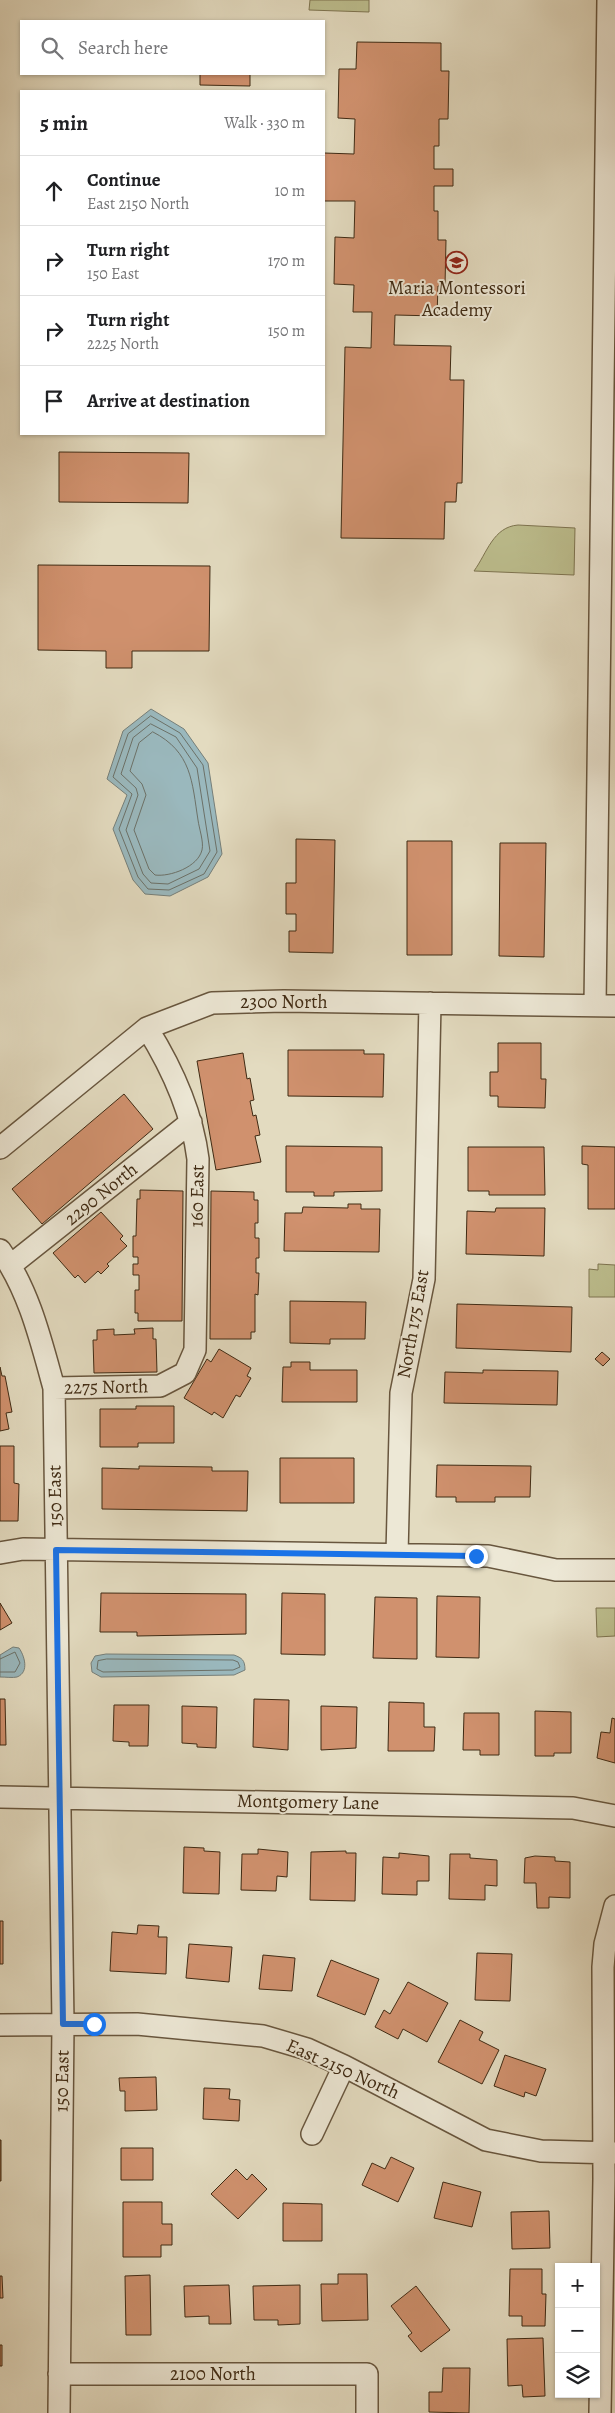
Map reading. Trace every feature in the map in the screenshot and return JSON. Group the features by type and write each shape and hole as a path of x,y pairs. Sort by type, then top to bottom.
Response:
{"street":[{"path":"605,1005 608,0"},
{"name":"2300 North","path":"0,1148 147,1028 212,1003 605,1005"},
{"name":"North 175 East","path":"397,1554 401,1393 424,1279 430,1003"},
{"name":"160 East","path":"147,1028 165,1057 191,1122 198,1159 195,1350 185,1373"},
{"name":"2290 North","path":"6,1258 191,1122"},
{"name":"150 East","path":"6,1258 36,1323 54,1388 63,2024 59,2413"},
{"name":"2275 North","path":"54,1388 160,1386 185,1373"},
{"path":"0,1552 23,1549 488,1556 556,1570 615,1570"},
{"name":"Montgomery Lane","path":"0,1797 573,1808 615,1816"},
{"path":"600,2413 609,2153 604,1967 605,1944 615,1906"},
{"name":"East 2150 North","path":"0,2025 137,2024 264,2036 307,2049 344,2066 486,2140 541,2152 609,2153"},
{"path":"312,2134 344,2066"},
{"name":"2100 North","path":"59,2374 367,2374 367,2413"}],"green space":[{"path":"310,0 369,0 369,12 309,10"},
{"path":"518,525 575,528 574,575 474,571 502,530"},
{"path":"598,1264 615,1265 615,1297 589,1297 589,1269 598,1270"},
{"path":"596,1608 615,1608 615,1636 597,1637"}],"water":[{"path":"151,709 184,729 208,763 222,854 208,877 170,896 145,894 133,880 113,829 127,795 107,779 123,731"},
{"path":"13,1647 19,1648 23,1655 24,1671 17,1677 0,1677 0,1655"},
{"path":"106,1654 234,1655 242,1660 245,1670 234,1675 101,1677 92,1672 91,1663 95,1656"}],"building":[{"name":"Maria Montessori Academy","path":"357,42 441,43 441,71 449,71 448,119 439,119 439,146 434,146 434,169 453,169 453,186 434,186 434,211 438,211 438,240 446,240 445,286 438,286 437,316 395,315 394,345 451,346 450,380 464,380 462,483 457,483 456,502 445,502 444,539 341,538 345,347 371,348 372,312 353,312 354,285 334,284 335,237 354,238 355,201 325,201 325,153 354,154 355,119 338,118 339,69 356,69"},
{"path":"200,75 250,75 250,86 200,85"},
{"path":"59,452 189,453 188,503 59,502"},
{"path":"38,565 210,566 209,651 132,651 132,668 106,668 106,651 38,650"},
{"path":"296,839 335,840 333,953 289,952 289,931 296,931 296,914 286,914 286,883 296,883"},
{"path":"407,841 452,841 452,955 407,955"},
{"path":"500,843 546,843 544,957 499,956"},
{"path":"498,1043 541,1043 541,1079 546,1079 545,1108 498,1107 498,1096 490,1096 490,1072 498,1072"},
{"path":"288,1050 364,1050 364,1054 384,1054 383,1097 288,1096"},
{"path":"243,1053 247,1079 250,1078 254,1100 250,1101 253,1116 256,1115 260,1135 255,1136 261,1162 216,1170 197,1061"},
{"path":"124,1094 153,1129 42,1224 12,1189"},
{"path":"286,1146 382,1147 382,1191 334,1192 334,1196 314,1196 314,1192 286,1192"},
{"path":"582,1146 615,1147 615,1209 588,1209 588,1165 582,1164"},
{"path":"468,1147 544,1147 545,1195 489,1195 489,1191 468,1191"},
{"path":"140,1190 183,1191 182,1321 138,1321 138,1313 135,1313 135,1290 139,1290 139,1275 133,1275 133,1264 138,1264 138,1257 133,1257 133,1236 136,1236 137,1199 140,1199"},
{"path":"211,1191 254,1192 254,1200 258,1200 258,1223 255,1223 255,1238 259,1238 259,1258 256,1258 256,1273 259,1273 258,1295 255,1294 255,1332 251,1332 251,1339 210,1339"},
{"path":"348,1204 361,1204 361,1209 380,1209 379,1252 284,1251 285,1213 302,1213 303,1207 348,1208"},
{"path":"496,1208 545,1208 544,1256 466,1254 467,1211 495,1212"},
{"path":"101,1212 123,1236 120,1239 127,1246 107,1264 109,1266 101,1274 98,1271 85,1283 78,1275 75,1278 53,1253"},
{"path":"290,1301 366,1302 365,1339 330,1339 330,1344 290,1343"},
{"path":"457,1304 572,1307 571,1352 456,1348"},
{"path":"153,1328 153,1339 156,1339 157,1372 94,1373 93,1340 97,1340 97,1330 114,1329 114,1335 135,1334 134,1329"},
{"path":"219,1349 251,1368 247,1376 251,1378 240,1397 236,1395 223,1418 214,1412 212,1415 184,1398 207,1359 211,1362"},
{"path":"602,1352 610,1359 603,1366 595,1359"},
{"path":"291,1362 310,1362 310,1370 357,1370 357,1402 282,1402 283,1367 291,1367"},
{"path":"0,1367 2,1376 5,1376 12,1412 6,1413 9,1429 0,1431"},
{"path":"483,1370 558,1371 557,1405 444,1403 445,1372 483,1373"},
{"path":"136,1406 174,1406 174,1443 138,1443 138,1447 100,1447 100,1409 136,1409"},
{"path":"0,1446 14,1446 14,1483 19,1484 18,1521 0,1521"},
{"path":"280,1458 354,1458 354,1503 280,1503"},
{"path":"437,1465 531,1466 530,1497 495,1497 495,1502 456,1502 456,1497 436,1497"},
{"path":"139,1466 212,1467 212,1471 248,1471 247,1511 102,1509 102,1468 139,1469"},
{"path":"101,1593 246,1594 246,1634 137,1636 137,1632 100,1632"},
{"path":"282,1593 325,1594 325,1655 281,1654"},
{"path":"437,1596 480,1597 479,1658 436,1657"},
{"path":"375,1597 417,1598 417,1659 373,1658"},
{"path":"0,1603 12,1623 0,1630"},
{"path":"0,1699 5,1699 6,1745 0,1745"},
{"path":"254,1699 289,1700 288,1750 253,1747"},
{"path":"389,1702 424,1703 424,1727 435,1727 434,1751 388,1751"},
{"path":"114,1705 149,1705 148,1746 129,1746 129,1742 113,1741"},
{"path":"182,1706 217,1707 216,1748 197,1747 197,1744 182,1743"},
{"path":"321,1706 357,1707 356,1748 321,1750"},
{"path":"535,1711 571,1712 571,1753 554,1753 554,1756 535,1756"},
{"path":"464,1713 499,1713 499,1755 480,1755 480,1750 463,1750"},
{"path":"612,1718 615,1719 615,1763 597,1758 601,1732 610,1733"},
{"path":"184,1847 204,1848 204,1851 220,1852 219,1894 183,1893"},
{"path":"258,1849 288,1852 287,1877 277,1876 276,1891 241,1890 242,1854 258,1854"},
{"path":"346,1851 346,1853 356,1853 355,1901 310,1900 311,1852"},
{"path":"399,1853 429,1856 429,1881 417,1881 417,1895 382,1894 383,1857 399,1858"},
{"path":"450,1854 470,1854 470,1858 497,1860 497,1886 485,1885 485,1900 449,1899"},
{"path":"535,1856 555,1857 555,1861 570,1862 570,1898 549,1897 549,1908 537,1908 536,1883 524,1883 525,1858"},
{"path":"0,1921 3,1921 3,1964 0,1964"},
{"path":"138,1925 159,1926 158,1937 167,1937 166,1974 110,1971 112,1932 137,1934"},
{"path":"189,1944 232,1947 229,1982 186,1978"},
{"path":"477,1953 512,1954 510,2001 475,2000"},
{"path":"263,1955 295,1958 292,1991 259,1989"},
{"path":"331,1960 379,1979 365,2015 317,1996"},
{"path":"408,1982 448,2003 427,2042 403,2029 398,2039 375,2027 384,2010 390,2014"},
{"path":"460,2020 483,2032 479,2040 499,2050 482,2084 438,2062"},
{"path":"505,2055 546,2069 536,2096 525,2092 524,2097 494,2086"},
{"path":"156,2077 157,2110 125,2111 125,2091 120,2091 119,2078"},
{"path":"204,2088 230,2089 229,2099 240,2100 239,2121 203,2119"},
{"path":"1,2140 1,2181 0,2181"},
{"path":"121,2148 153,2148 153,2180 121,2180"},
{"path":"391,2157 414,2168 398,2202 362,2185 372,2163 385,2169"},
{"path":"236,2169 247,2180 252,2174 267,2189 238,2219 211,2194"},
{"path":"443,2182 481,2192 472,2227 434,2218"},
{"path":"123,2202 162,2202 162,2224 172,2224 172,2245 161,2245 161,2257 123,2257"},
{"path":"283,2203 322,2204 322,2241 283,2241"},
{"path":"549,2211 550,2248 512,2249 511,2212"},
{"path":"510,2269 542,2269 542,2294 546,2294 545,2326 522,2326 522,2316 509,2316"},
{"path":"338,2274 367,2274 368,2320 322,2321 321,2284 338,2284"},
{"path":"150,2275 151,2335 126,2335 125,2276"},
{"path":"0,2276 2,2276 3,2298 0,2298"},
{"path":"229,2285 231,2324 209,2324 209,2316 185,2317 184,2286"},
{"path":"300,2285 300,2324 278,2325 278,2320 254,2320 253,2286"},
{"path":"416,2286 450,2330 421,2352 408,2336 412,2333 391,2306"},
{"path":"543,2338 545,2396 523,2397 522,2385 508,2386 507,2339"},
{"path":"0,2345 2,2345 2,2366 0,2366"},
{"path":"443,2368 470,2368 469,2413 429,2412 429,2392 442,2392"}],"place":[{"name":"Maria Montessori Academy","path":"457,262"}],"route":[{"path":"94,2024 63,2024 56,1550 476,1556"}]}
